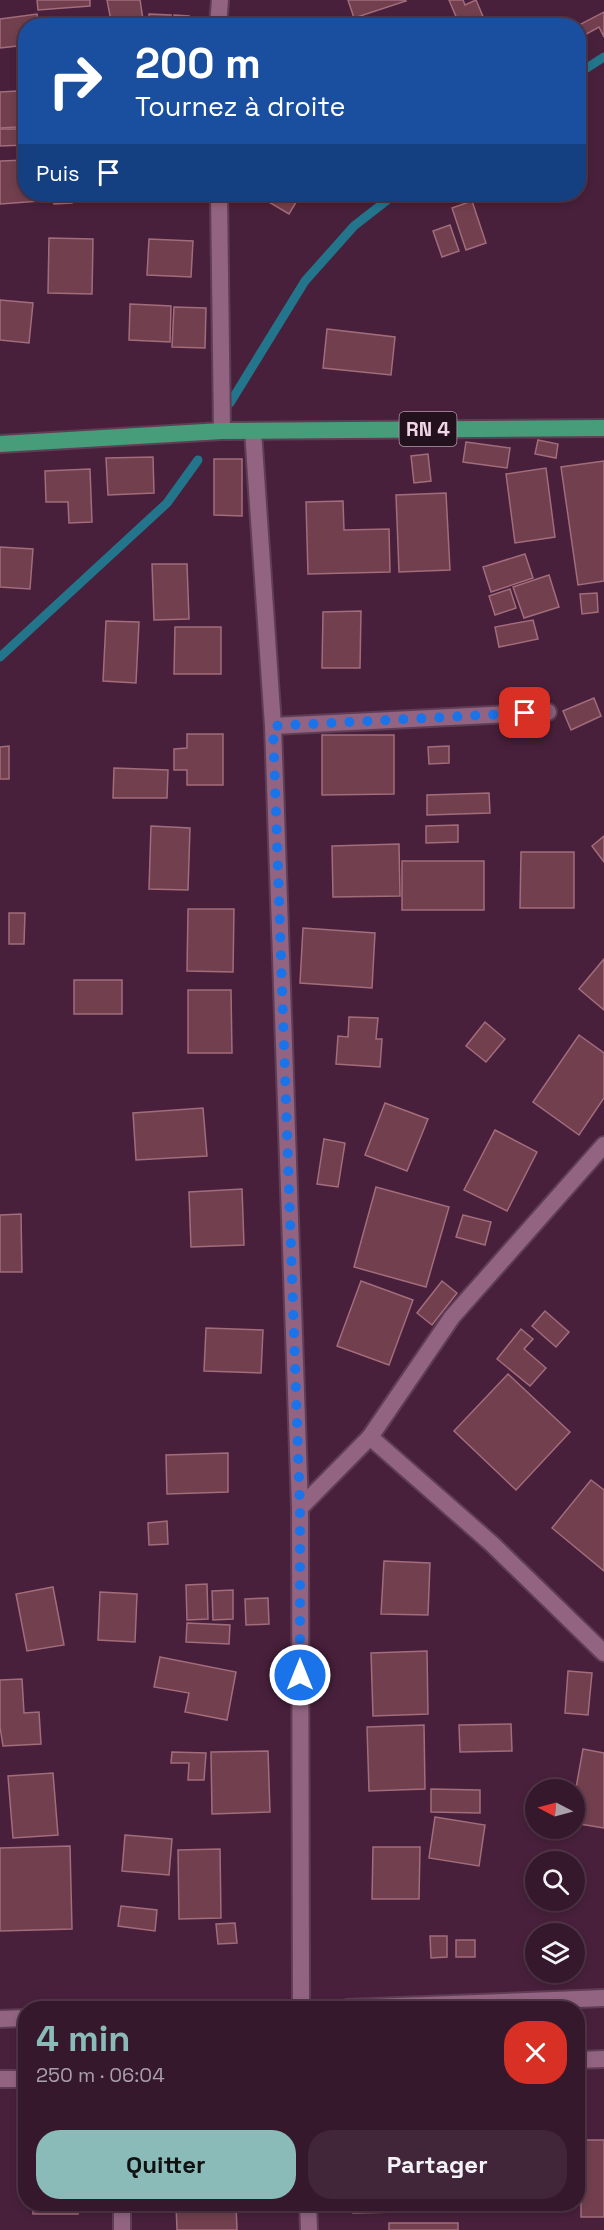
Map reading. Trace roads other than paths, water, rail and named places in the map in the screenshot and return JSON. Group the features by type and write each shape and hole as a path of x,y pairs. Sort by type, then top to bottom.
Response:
{"highway":[{"name":"RN 4","path":"0,444 222,430 604,428"}],"street":[{"path":"219,18 220,0"},
{"path":"219,201 222,430"},
{"path":"253,431 273,726 300,1508 301,2001"},
{"path":"273,726 548,712"},
{"path":"300,1508 370,1437 452,1317 604,1145"},
{"path":"370,1437 492,1544 604,1653"},
{"path":"527,2001 604,1998"},
{"path":"0,2019 18,2018"},
{"path":"585,2060 604,2059"},
{"path":"0,2079 18,2079"},
{"path":"122,2211 122,2230"},
{"path":"308,2211 309,2230"}],"waterway":[{"path":"586,69 604,57"},
{"path":"230,403 305,281 354,226 386,201"},
{"path":"0,657 167,503 198,460"}]}
